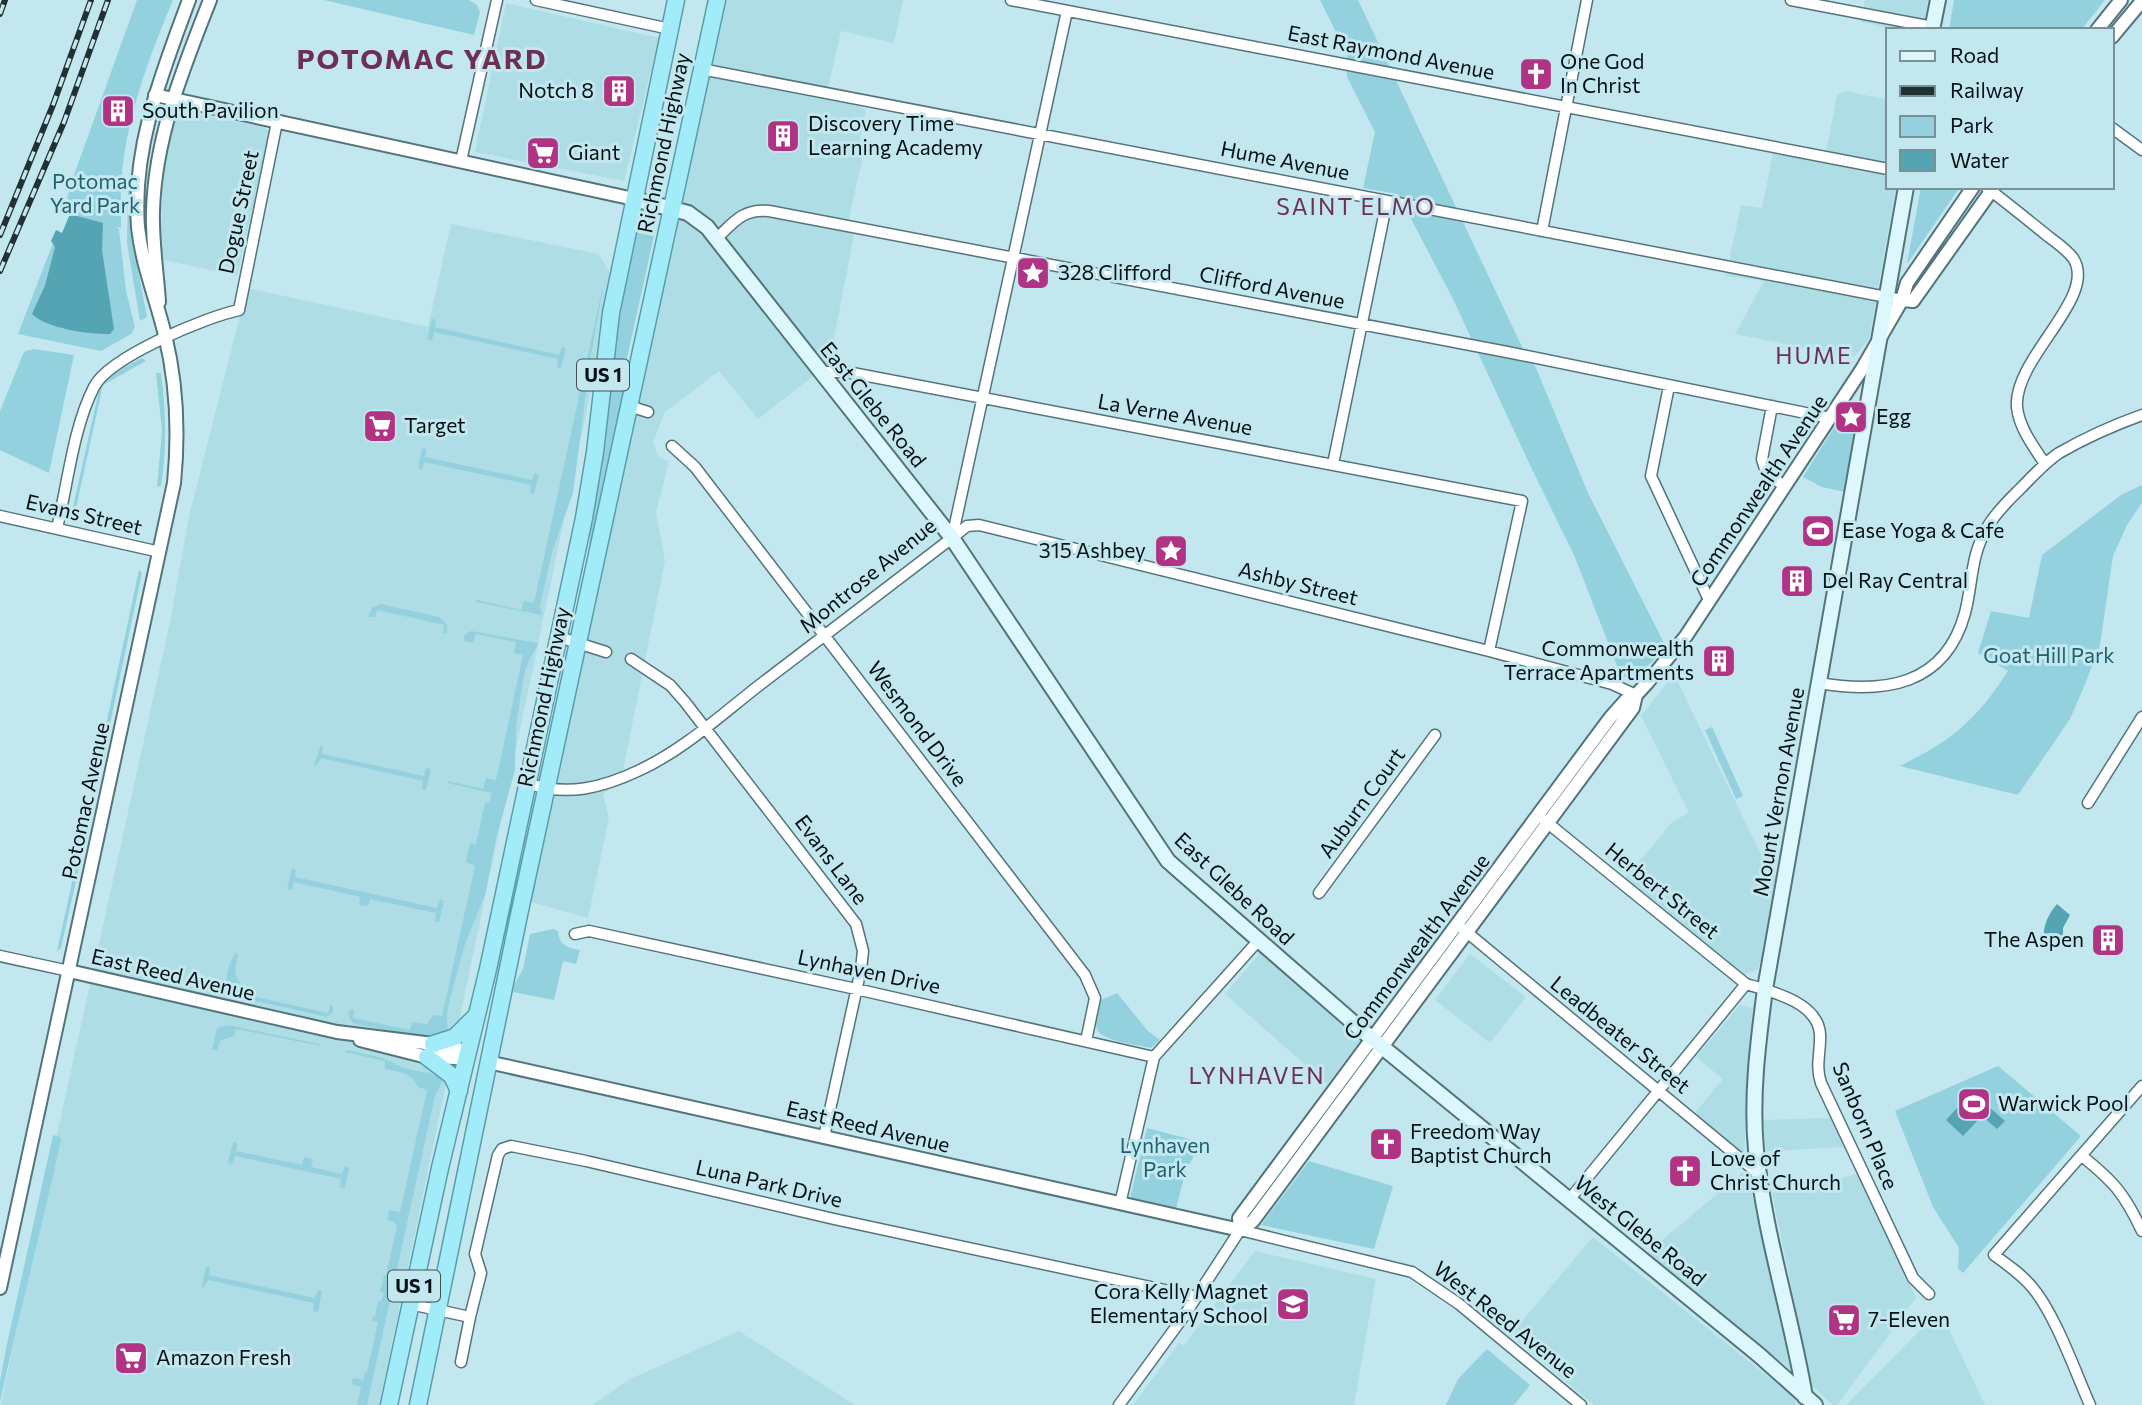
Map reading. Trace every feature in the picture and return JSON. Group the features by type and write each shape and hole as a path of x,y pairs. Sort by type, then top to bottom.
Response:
{"highway":[{"name":"Richmond Highway","path":"473,1064 477,1015 590,486 607,333 676,0"},
{"name":"Richmond Highway","path":"389,1405 410,1304 546,789 716,0"},
{"path":"473,1064 452,1076 430,1051 455,1037 477,1015"},
{"name":"US 1","path":"418,1405 480,1102 473,1064"}],"main road":[{"path":"1933,28 1938,0"},
{"name":"Mount Vernon Avenue","path":"1809,1402 1760,1175 1754,1094 1765,989 1906,189"},
{"name":"East Glebe Road","path":"634,198 688,213 701,221 716,239 952,538 1158,849 1182,875 1377,1042"},
{"name":"West Glebe Road","path":"1377,1042 1759,1355 1809,1402"}],"street":[{"name":"Potomac Avenue","path":"0,1288 171,500 177,445 175,386 166,337 147,276 138,213 142,149 155,95 190,0"},
{"name":"Potomac Avenue","path":"161,320 153,256 153,209 159,154 173,100 209,0"},
{"path":"461,161 497,0"},
{"path":"536,0 670,29"},
{"name":"East Raymond Avenue","path":"1011,0 1886,169"},
{"path":"1542,231 1587,0"},
{"path":"1791,0 1928,28"},
{"path":"2099,28 2121,0"},
{"path":"2114,35 2142,1"},
{"name":"Montrose Avenue","path":"527,783 556,792 581,789 630,774 659,760 952,538 1067,11"},
{"name":"Hume Avenue","path":"701,69 1902,300"},
{"name":"East Glebe Road","path":"155,95 634,198"},
{"name":"Dogue Street","path":"166,337 215,315 239,310 277,122"},
{"path":"2114,129 2142,150"},
{"name":"Commonwealth Avenue","path":"1118,1405 1197,1297 1240,1230 1239,1218 1377,1042 1543,819 1610,718 1626,699 1636,695 1667,661 1830,418 1877,345 1902,300 1907,283 1972,189"},
{"path":"1990,189 2062,247 2074,259 2078,272 2076,291 2028,365 2018,393 2021,426 2045,464"},
{"name":"Commonwealth Avenue","path":"1902,300 1913,301 1990,189"},
{"path":"1333,464 1387,201"},
{"name":"Clifford Avenue","path":"716,239 736,218 760,210 1361,324 1830,418"},
{"path":"1945,226 1958,236"},
{"path":"57,528 81,420 94,387 100,377 111,369 166,337"},
{"name":"La Verne Avenue","path":"821,372 847,372 982,400 1522,501 1489,651"},
{"path":"1670,386 1652,461 1651,476 1709,600"},
{"path":"629,406 648,412"},
{"path":"1772,406 1762,458 1766,471 1785,487"},
{"path":"1819,683 1839,687 1881,688 1912,679 1934,666 1952,644 1959,628 1965,612 1972,565 1986,529 2001,508 2045,464 2059,454 2142,415"},
{"name":"Wesmond Drive","path":"672,446 695,467 1085,975 1095,998 1086,1041"},
{"name":"Evans Street","path":"0,516 160,552"},
{"name":"Ashby Street","path":"952,538 967,526 979,525 1489,651 1612,684 1636,695"},
{"path":"559,637 606,652"},
{"name":"Evans Lane","path":"631,659 670,685 856,924 863,951 824,1137"},
{"path":"2088,803 2142,717"},
{"name":"Auburn Court","path":"1319,893 1435,735"},
{"name":"Herbert Street","path":"1543,819 1746,984 1765,989"},
{"name":"Leadbeater Street","path":"1462,928 1760,1175"},
{"name":"Lynhaven Drive","path":"575,934 589,931 1154,1057"},
{"path":"1120,1204 1154,1057 1258,941"},
{"name":"East Reed Avenue","path":"0,956 430,1051 458,1049 473,1064 824,1137 1240,1230"},
{"path":"1569,1200 1746,984"},
{"name":"Sanborn Place","path":"1765,989 1800,1005 1817,1023 1820,1035 1817,1061 1821,1083 1913,1278 1928,1294"},
{"path":"2090,1405 2034,1289 1994,1255 2142,1086"},
{"name":"Luna Park Drive","path":"461,1362 481,1273 475,1254 498,1155 502,1149 511,1146 1197,1297"},
{"path":"2082,1156 2106,1175 2127,1199 2142,1231"},
{"name":"West Reed Avenue","path":"1240,1230 1412,1272 1459,1304 1581,1405"},
{"path":"410,1304 470,1317"}],"shaded area":[{"path":"724,0 903,0 894,43 841,31 828,88 866,110 857,153 863,155 849,218 854,235 829,364 758,419 719,371 665,412 653,442 658,457 669,461 656,512 665,561 623,770 613,787 603,794 609,818 588,918 528,901"},
{"path":"1865,0 1928,0 1923,28 1887,28 1861,22"},
{"name":"Notch 8","path":"506,3 659,38 624,181 475,152"},
{"path":"1846,91 1886,100 1886,189 1896,189 1869,339 1854,357 1735,334 1764,281 1726,276 1741,205 1762,208 1773,153 1824,163 1837,95"},
{"path":"190,113 260,126 270,131 237,276 160,259 163,173 172,123 182,114"},
{"path":"451,224 599,254 614,280 379,1405 1,1405 40,1211 170,622 189,516 247,288 428,327"},
{"path":"1674,674 1765,863 1763,872 1776,875 1765,953 1757,970 1743,975 1624,880 1673,821 1689,813 1641,716"},
{"path":"1260,953 1360,1041 1327,1084 1225,994"},
{"path":"1470,954 1526,997 1490,1043 1435,1000"},
{"path":"1740,1005 1753,1008 1744,1154 1694,1114 1723,1079 1696,1057"},
{"path":"1831,1118 1845,1147 1766,1151 1764,1120"},
{"path":"1742,1173 1748,1177 1791,1370 1648,1252"},
{"path":"1858,1174 1916,1298 1837,1405 1833,1405 1812,1386 1772,1193"},
{"path":"1593,1237 1795,1398 1795,1405 1594,1405 1510,1335"},
{"name":"Cora Kelly Magnet Elementary School","path":"1255,1251 1376,1279 1354,1405 1133,1405 1179,1343 1184,1345"},
{"path":"1944,1319 1985,1405 1846,1405 1928,1322"},
{"path":"739,1331 855,1405 592,1405 630,1379"}],"green space":[{"name":"Potomac Yard Park","path":"137,0 173,0 150,57 132,116 123,165 121,228 114,226 119,229 126,291 135,327 131,334 101,351 18,334 53,243 55,247 40,295 102,250 101,223 63,212"},
{"path":"324,0 469,0 477,5 480,12 474,35"},
{"path":"1320,0 1358,0 1523,349 1536,368 1588,493 1666,647 1651,663 1629,678 1621,676 1574,555 1453,299 1398,194 1363,188 1375,132 1347,77 1347,54"},
{"path":"1954,0 2105,0 2083,28 1949,28"},
{"path":"1921,189 1959,189 1907,264"},
{"path":"128,190 134,249 147,317 140,321 127,243"},
{"path":"633,232 654,236 627,358 630,373 587,563 611,357"},
{"path":"605,277 591,355 573,493 553,549 540,607 542,615 476,602 477,600 521,610 524,601 534,603"},
{"path":"432,319 436,320 435,327 559,355 562,347 566,348 561,368 557,367 558,359 434,332 432,340 427,339"},
{"path":"34,349 74,355 49,473 0,450 0,411 23,354"},
{"path":"142,358 146,361 104,384 129,365"},
{"path":"156,373 161,373 165,430 161,486 157,487 162,431"},
{"path":"103,387 76,508 73,507 98,395"},
{"path":"1848,405 1861,409 1845,492 1822,487 1803,477"},
{"path":"422,448 427,449 425,457 532,480 534,473 539,474 534,494 530,493 531,485 424,462 422,470 418,468"},
{"name":"Goat Hill Park","path":"2142,485 2142,503 2127,525 2113,556 2100,645 2086,682 2070,719 2018,795 1900,766 1935,747 1962,727 1985,703 2008,671 1978,653 1991,611 2029,618 2042,555 2121,495"},
{"path":"139,570 142,573 107,738 103,739"},
{"path":"381,604 439,617 447,624 447,633 443,633 444,625 377,610 375,617 368,617 372,608"},
{"path":"471,631 538,645 524,675 516,726 515,770 496,839 485,895 465,944 450,999 447,1013 448,1035 413,1035 353,1023 348,1015 350,1009 354,1010 353,1018 410,1030 412,1022 427,1024 433,1015 442,1016 475,866 466,862 470,843 476,844 485,803 489,803 492,793 447,783 448,781 483,789 486,778 496,780 523,655 514,653 516,642 476,634 473,643 463,641 465,634"},
{"path":"1712,727 1743,796 1736,799 1705,730"},
{"path":"321,745 322,754 424,776 426,768 431,769 426,790 422,789 423,781 321,758 316,766 314,765"},
{"path":"85,823 89,823 61,948 57,951"},
{"path":"292,868 296,870 295,877 437,908 440,900 444,901 439,922 435,921 436,913 370,899 368,906 359,905 360,897 294,882 292,890 287,889"},
{"path":"553,929 558,931 564,945 580,950 576,964 563,961 554,1000 513,992 523,969 530,934"},
{"path":"236,953 236,972 238,980 245,987 243,994 328,1013 330,1005 333,1006 333,1013 327,1017 230,995 227,973"},
{"path":"1117,993 1148,1031 1160,1040 1151,1048 1105,1037 1097,1029 1101,1000"},
{"path":"228,1025 321,1046 236,1029 234,1036 221,1040 217,1050 212,1050 217,1028"},
{"path":"347,1050 383,1058 404,1068 436,1075 443,1080 435,1096 367,1405 357,1405 361,1387 352,1384 353,1378 363,1380 367,1372 378,1322 372,1321 373,1316 384,1293 380,1292 397,1226 387,1220 389,1210 400,1212 427,1090 418,1087 405,1074 385,1069 385,1061 345,1052"},
{"path":"1998,1066 2081,1136 1963,1273 1958,1269 1959,1248 1933,1207 1895,1111"},
{"name":"Lynhaven Park","path":"1147,1128 1201,1142 1186,1171 1176,1208 1130,1198"},
{"path":"53,1135 61,1140 0,1402 0,1381 7,1344"},
{"path":"235,1142 236,1151 302,1165 304,1157 313,1159 311,1167 342,1174 345,1166 349,1168 345,1188 340,1187 341,1179 235,1156 230,1164 228,1162"},
{"path":"1309,1161 1393,1186 1374,1249 1261,1225"},
{"path":"208,1266 209,1275 315,1298 318,1290 322,1291 318,1312 313,1311 314,1303 208,1280 204,1288 202,1286"},
{"path":"1487,1349 1530,1385 1514,1405 1446,1405 1458,1379"}],"water":[{"path":"70,214 103,223 102,250 114,329 110,334 58,327 32,314 45,285 55,247 51,241 56,230 62,233"},
{"path":"2057,904 2070,915 2063,928 2063,944 2045,948 2045,925"},
{"name":"Warwick Pool","path":"1972,1092 2005,1121 1997,1129 1982,1116 1963,1136 1946,1120"}],"railway":[{"path":"0,14 5,0"},
{"path":"0,235 53,105 91,0"},
{"path":"0,271 64,122 108,0"}],"place":[{"name":"One God In Christ","path":"1536,74"},
{"name":"Notch 8","path":"619,91"},
{"name":"South Pavilion","path":"118,111"},
{"name":"Discovery Time Learning Academy","path":"783,136"},
{"name":"Giant","path":"543,153"},
{"name":"328 Clifford","path":"1033,273"},
{"name":"Egg","path":"1851,417"},
{"name":"Target","path":"380,426"},
{"name":"Ease Yoga & Cafe","path":"1818,531"},
{"name":"315 Ashbey","path":"1171,551"},
{"name":"Del Ray Central","path":"1797,581"},
{"name":"Commonwealth Terrace Apartments","path":"1719,661"},
{"name":"The Aspen","path":"2108,940"},
{"name":"Warwick Pool","path":"1974,1104"},
{"name":"Freedom Way Baptist Church","path":"1386,1144"},
{"name":"Love of Christ Church","path":"1685,1171"},
{"name":"Cora Kelly Magnet Elementary School","path":"1293,1304"},
{"name":"7-Eleven","path":"1844,1320"},
{"name":"Amazon Fresh","path":"131,1358"}],"district":[{"name":"POTOMAC YARD","path":"422,59"},
{"name":"SAINT ELMO","path":"1356,207"},
{"name":"HUME","path":"1814,356"},
{"name":"LYNHAVEN","path":"1257,1076"}]}
